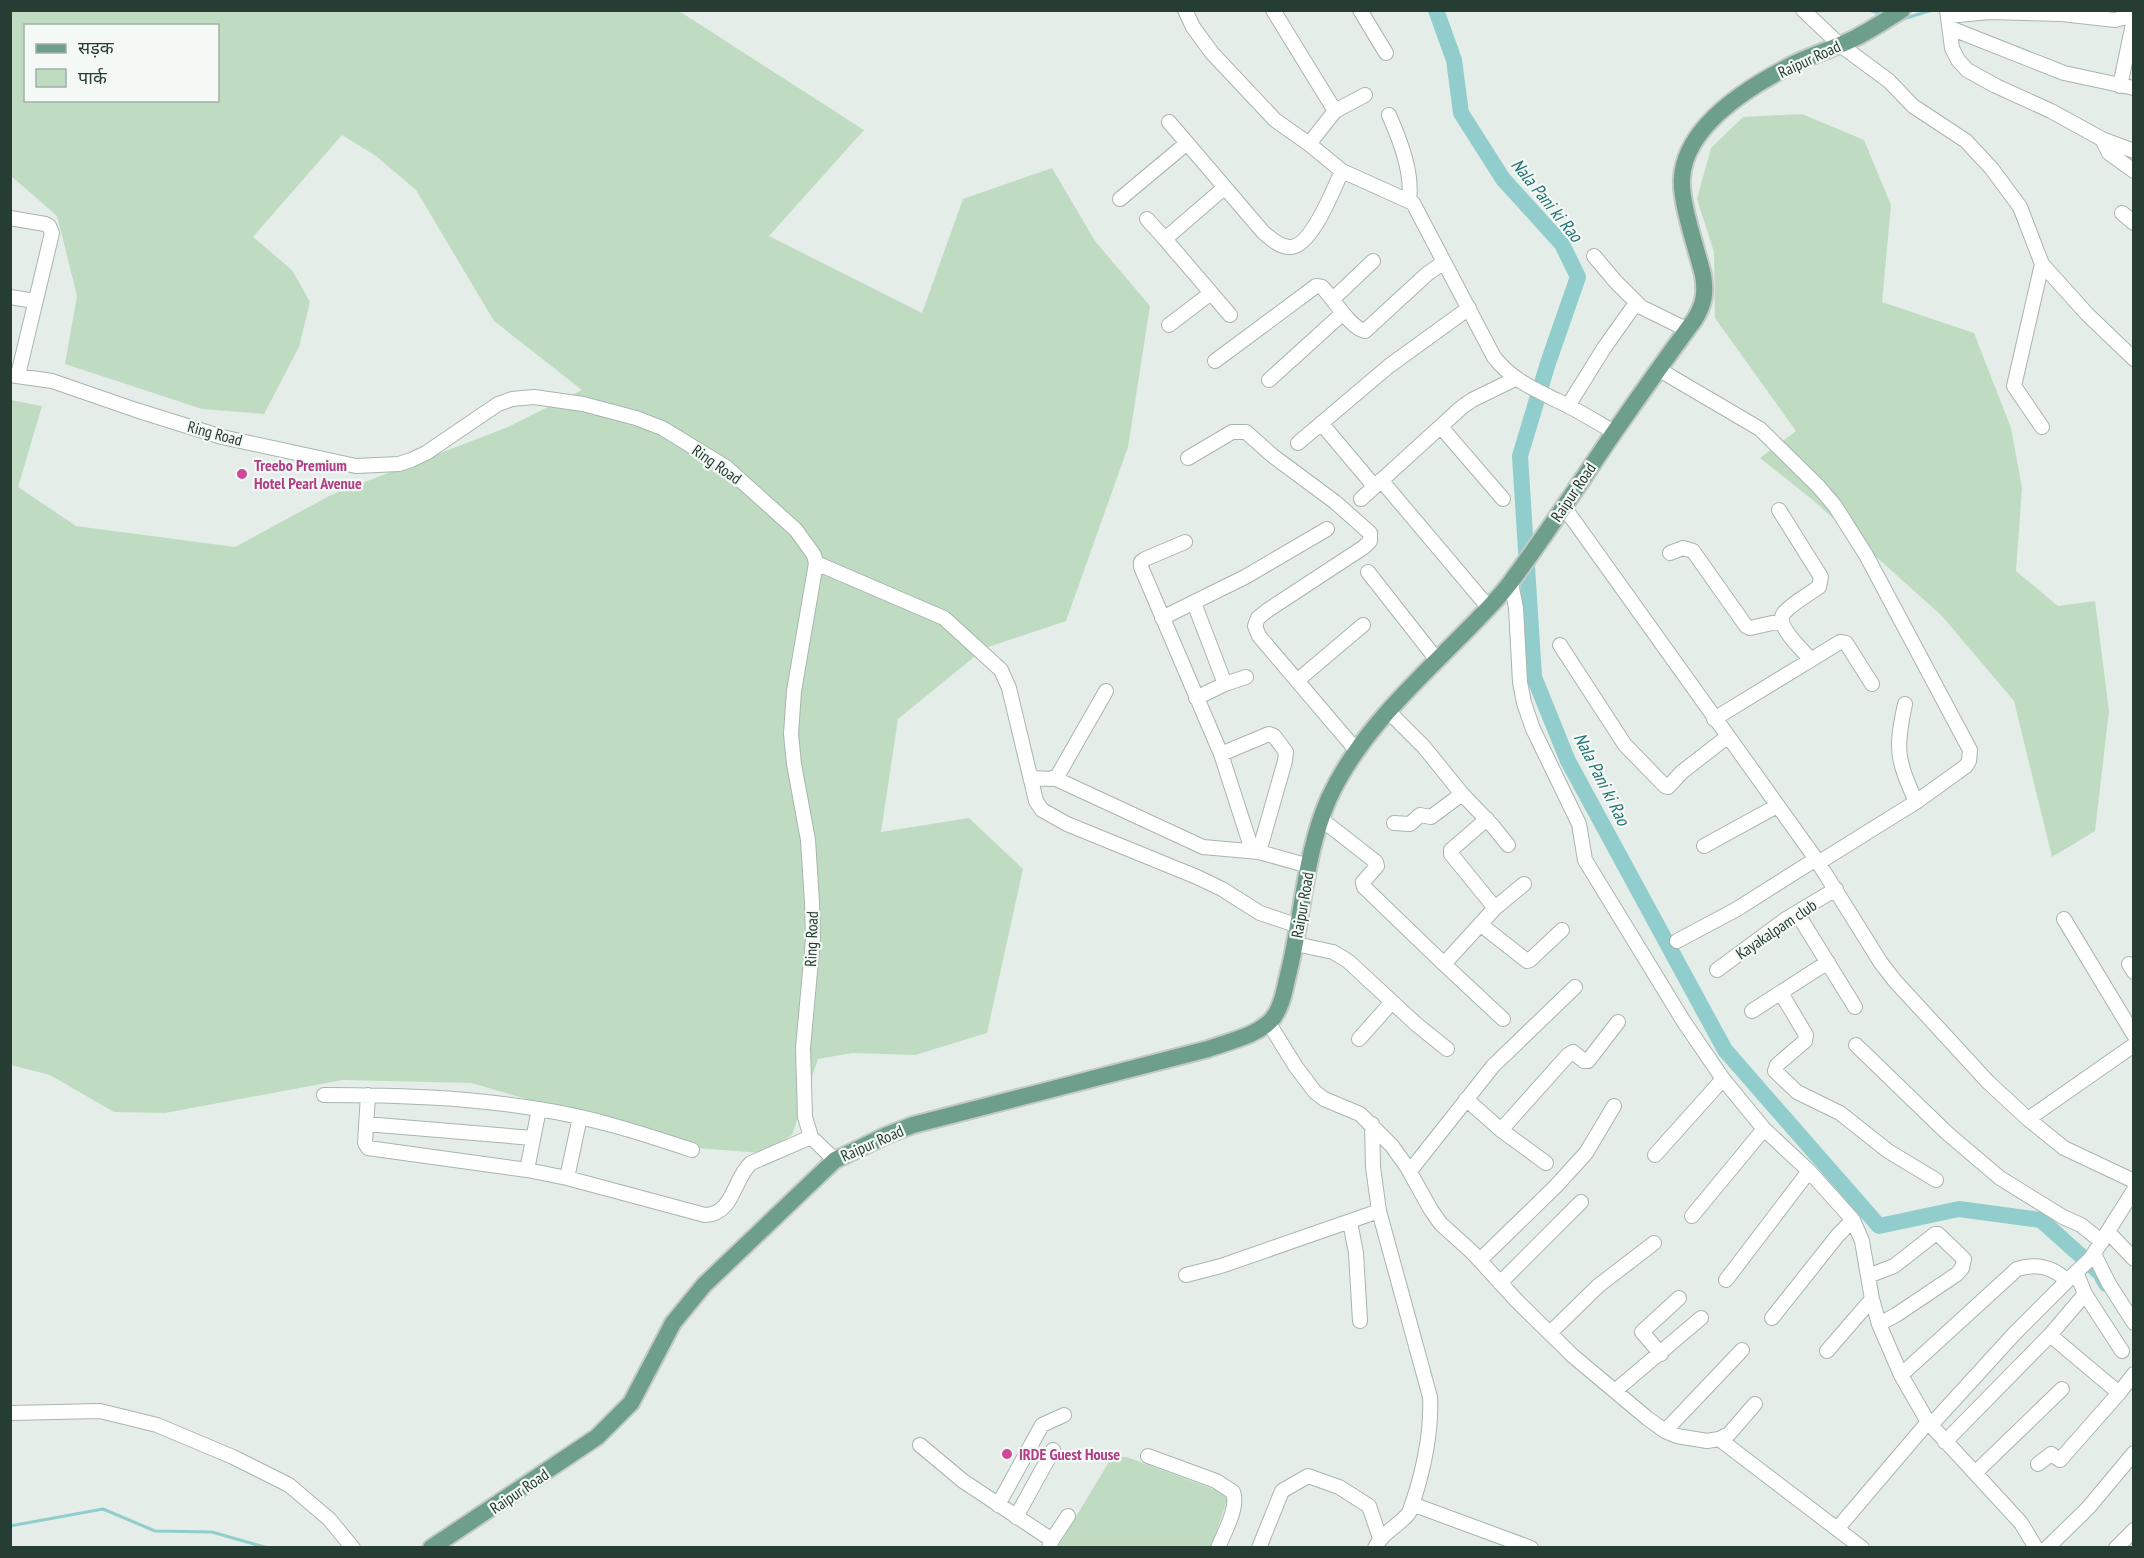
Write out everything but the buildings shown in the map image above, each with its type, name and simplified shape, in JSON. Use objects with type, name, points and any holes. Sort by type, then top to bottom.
[{"type":"main road","name":"Raipur Road","points":[[431,1548],[597,1437],[614,1422],[631,1403],[673,1323],[704,1285],[835,1160],[913,1125],[1208,1049],[1250,1034],[1268,1022],[1278,1009],[1296,944],[1309,866],[1321,819],[1329,798],[1356,750],[1388,711],[1489,608],[1513,579],[1658,369],[1688,330],[1702,306],[1705,288],[1683,195],[1682,179],[1684,163],[1702,130],[1743,94],[1784,68],[1846,41],[1902,10]]},
{"type":"street","points":[[1185,10],[1203,42],[1227,71],[1275,120],[1342,171],[1409,200],[1415,207],[1494,357],[1515,379],[1614,432]]},
{"type":"street","points":[[1274,10],[1335,111]]},
{"type":"street","points":[[1360,10],[1386,53]]},
{"type":"street","points":[[1803,10],[1846,41],[1913,106],[1966,141],[1986,162],[2020,207],[2042,264],[2087,314],[2133,359]]},
{"type":"street","points":[[1989,12],[2062,14],[2115,20],[2133,17],[2127,87],[2064,73],[1948,16],[1989,12]]},
{"type":"street","points":[[1948,16],[1952,48],[1958,60],[1967,70],[2102,139],[2133,151]]},
{"type":"street","points":[[1309,144],[1335,111],[1365,95]]},
{"type":"street","points":[[1389,115],[1408,176],[1409,200]]},
{"type":"street","points":[[1169,122],[1224,188],[1274,241],[1288,248],[1293,248],[1312,231],[1342,171]]},
{"type":"street","points":[[2102,139],[2109,153],[2133,171]]},
{"type":"street","points":[[1120,199],[1187,143]]},
{"type":"street","points":[[1165,239],[1224,188]]},
{"type":"street","points":[[2122,213],[2133,222]]},
{"type":"street","points":[[10,218],[45,224],[51,228],[52,233],[14,375]]},
{"type":"street","points":[[1148,219],[1230,315]]},
{"type":"street","points":[[1594,256],[1636,303],[1688,330]]},
{"type":"street","points":[[1333,299],[1373,261]]},
{"type":"street","points":[[1215,361],[1311,288],[1322,287],[1343,313],[1359,329],[1365,331],[1427,274],[1444,262]]},
{"type":"street","points":[[2042,264],[2014,386],[2042,427]]},
{"type":"street","points":[[1169,325],[1211,293]]},
{"type":"street","points":[[10,297],[34,301]]},
{"type":"street","points":[[1562,403],[1636,303]]},
{"type":"street","points":[[1298,443],[1389,366],[1469,308]]},
{"type":"street","points":[[1269,380],[1343,313]]},
{"type":"street","points":[[1658,369],[1760,429],[1835,506],[1866,555],[1970,750],[1966,766],[1916,802],[1737,909],[1677,941]]},
{"type":"street","name":"Ring Road","points":[[14,375],[52,381],[222,437],[356,466],[399,464],[411,460],[426,453],[498,404],[512,399],[534,396],[583,404],[636,418],[662,428],[726,467],[796,530],[814,555],[816,564],[794,691],[791,734],[808,840],[812,902],[813,939],[803,1072],[805,1117],[811,1137]]},
{"type":"street","points":[[1361,499],[1472,400],[1515,379]]},
{"type":"street","points":[[1321,423],[1489,608]]},
{"type":"street","points":[[1441,427],[1503,499]]},
{"type":"street","points":[[1188,458],[1232,432],[1240,430],[1246,432],[1273,456],[1335,502],[1370,533],[1369,543],[1357,553],[1268,610],[1255,621],[1259,636],[1356,750]]},
{"type":"street","points":[[1564,507],[1817,861],[1867,942],[1895,981],[1988,1082],[2048,1136],[2078,1156],[2133,1181]]},
{"type":"street","points":[[1779,510],[1818,571],[1821,580],[1819,587],[1784,612],[1781,621],[1783,628],[1811,660]]},
{"type":"street","points":[[1162,618],[1245,577],[1327,529]]},
{"type":"street","points":[[1185,542],[1145,559],[1141,562],[1141,567],[1221,754],[1256,851]]},
{"type":"street","points":[[1670,553],[1683,548],[1691,549],[1746,626],[1750,628],[1781,621]]},
{"type":"street","points":[[816,564],[944,618],[1001,670],[1009,688],[1036,801],[1042,810],[1197,877],[1222,889],[1260,913],[1299,926]]},
{"type":"street","points":[[1368,572],[1437,660]]},
{"type":"street","points":[[1513,579],[1520,682],[1524,703],[1533,729],[1576,817],[1585,860],[1684,1022],[1723,1079],[1764,1129],[1809,1171],[1853,1220],[1862,1241],[1872,1299],[1879,1324],[1901,1375],[1929,1423],[2021,1523],[2036,1548]]},
{"type":"street","points":[[1194,603],[1225,684]]},
{"type":"street","points":[[1298,680],[1363,625]]},
{"type":"street","points":[[1714,719],[1840,642],[1844,642],[1872,684]]},
{"type":"street","points":[[1560,645],[1625,745],[1665,786],[1668,787],[1727,737]]},
{"type":"street","points":[[1196,698],[1246,676]]},
{"type":"street","points":[[1054,778],[1061,772],[1106,691]]},
{"type":"street","points":[[1905,704],[1899,737],[1899,758],[1916,802]]},
{"type":"street","points":[[1388,711],[1424,747],[1508,845]]},
{"type":"street","points":[[1221,754],[1269,734],[1274,736],[1285,749],[1286,761],[1256,851]]},
{"type":"street","points":[[1032,778],[1054,778],[1196,845],[1214,849],[1256,851],[1309,866]]},
{"type":"street","points":[[1394,823],[1410,824],[1420,815],[1431,817],[1462,794]]},
{"type":"street","points":[[1704,846],[1777,806]]},
{"type":"street","points":[[1321,819],[1376,862],[1377,866],[1363,882],[1364,887],[1503,1019]]},
{"type":"street","points":[[1487,819],[1451,852],[1495,908]]},
{"type":"street","points":[[1444,964],[1495,908],[1524,884]]},
{"type":"street","name":"Kayakalpam club","points":[[1717,970],[1797,913],[1836,889]]},
{"type":"street","points":[[1797,913],[1855,1007]]},
{"type":"street","points":[[2064,919],[2133,1035]]},
{"type":"street","points":[[1480,924],[1527,961],[1562,930]]},
{"type":"street","points":[[1296,944],[1333,952],[1354,966],[1392,1002],[1448,1049]]},
{"type":"street","points":[[1752,1011],[1827,962]]},
{"type":"street","points":[[1410,1172],[1500,1059],[1575,987]]},
{"type":"street","points":[[1781,993],[1806,1035],[1805,1041],[1777,1065],[1775,1071],[1797,1092],[1840,1113],[1888,1150],[1936,1180]]},
{"type":"street","points":[[1359,1039],[1392,1002]]},
{"type":"street","points":[[1268,1022],[1296,1067],[1315,1092],[1324,1099],[1355,1111],[1372,1124],[1392,1146],[1410,1172],[1434,1215],[1573,1356],[1665,1431],[1691,1439],[1707,1441],[1719,1439],[1729,1434],[1755,1404]]},
{"type":"street","points":[[1501,1130],[1568,1055],[1573,1052],[1584,1061],[1591,1059],[1618,1022]]},
{"type":"street","points":[[1856,1045],[1947,1133],[2000,1178],[2066,1219],[2081,1225],[2099,1247],[2109,1284],[2133,1323]]},
{"type":"street","points":[[2028,1119],[2129,1049],[2133,1064]]},
{"type":"street","points":[[1655,1155],[1723,1079]]},
{"type":"street","points":[[324,1095],[460,1099],[539,1109],[635,1131],[692,1149]]},
{"type":"street","points":[[368,1095],[364,1143],[368,1148],[527,1170],[567,1178],[705,1215],[712,1215],[725,1207],[745,1168],[811,1137],[835,1160]]},
{"type":"street","points":[[1466,1099],[1501,1130],[1545,1163]]},
{"type":"street","points":[[1480,1260],[1556,1186],[1586,1153],[1614,1106]]},
{"type":"street","points":[[527,1170],[539,1109]]},
{"type":"street","points":[[567,1178],[580,1117]]},
{"type":"street","points":[[366,1124],[533,1138]]},
{"type":"street","points":[[1259,1548],[1282,1491],[1308,1476],[1339,1486],[1369,1506],[1378,1543],[1405,1518],[1412,1504],[1429,1435],[1430,1397],[1379,1211],[1373,1167],[1372,1124]]},
{"type":"street","points":[[1692,1216],[1764,1129]]},
{"type":"street","points":[[1726,1280],[1809,1171]]},
{"type":"street","points":[[1837,1528],[1929,1423],[2099,1247],[2133,1190]]},
{"type":"street","points":[[1500,1282],[1581,1202]]},
{"type":"street","points":[[1186,1275],[1221,1266],[1379,1211]]},
{"type":"street","points":[[1772,1318],[1838,1235],[1853,1220]]},
{"type":"street","points":[[1350,1222],[1356,1253],[1360,1321]]},
{"type":"street","points":[[1868,1276],[1894,1266],[1935,1233],[1964,1259],[1962,1268],[1957,1274],[1879,1324]]},
{"type":"street","points":[[1550,1333],[1598,1286],[1654,1243]]},
{"type":"street","points":[[2099,1247],[2133,1259]]},
{"type":"street","points":[[1901,1375],[2017,1269],[2025,1266],[2047,1268],[2074,1275],[2122,1351]]},
{"type":"street","points":[[1945,1442],[2050,1335],[2085,1294]]},
{"type":"street","points":[[1661,1354],[1642,1332],[1679,1298]]},
{"type":"street","points":[[1827,1351],[1872,1299]]},
{"type":"street","points":[[1616,1390],[1701,1318]]},
{"type":"street","points":[[2050,1335],[2119,1393]]},
{"type":"street","points":[[1665,1431],[1742,1350]]},
{"type":"street","points":[[2038,1464],[2050,1454],[2060,1460],[2133,1374]]},
{"type":"street","points":[[1976,1473],[2062,1389]]},
{"type":"street","points":[[10,1413],[100,1411],[157,1425],[233,1457],[289,1485],[329,1519],[353,1548]]},
{"type":"street","points":[[998,1505],[1042,1425],[1064,1415]]},
{"type":"street","points":[[1719,1439],[1862,1548]]},
{"type":"street","points":[[920,1445],[963,1481],[1016,1517],[1050,1544],[1068,1516]]},
{"type":"street","points":[[1016,1517],[1053,1450]]},
{"type":"street","points":[[2047,1548],[2088,1508],[2133,1453]]},
{"type":"street","points":[[1148,1456],[1216,1481],[1233,1492],[1235,1501],[1233,1509],[1218,1548]]},
{"type":"street","points":[[1412,1504],[1531,1548]]},
{"type":"street","points":[[2116,1548],[2133,1530]]},
{"type":"green space","points":[[11,11],[679,11],[864,130],[769,236],[922,313],[963,199],[1052,168],[1095,241],[1150,306],[1128,447],[1066,621],[985,648],[898,719],[881,832],[969,818],[1023,869],[987,1033],[915,1055],[852,1053],[818,1059],[792,1135],[762,1153],[697,1148],[471,1083],[342,1080],[165,1113],[114,1112],[50,1075],[11,1065],[11,400],[42,406],[18,487],[76,526],[235,547],[331,495],[508,427],[582,390],[494,321],[416,190],[376,156],[342,135],[253,237],[292,270],[310,302],[299,347],[264,414],[202,409],[65,364],[77,296],[57,216],[11,176]]},
{"type":"green space","points":[[1802,114],[1864,140],[1891,205],[1882,302],[1974,333],[2011,428],[2022,488],[2016,571],[2058,606],[2095,601],[2109,711],[2095,831],[2052,857],[2014,701],[1942,616],[1814,501],[1760,458],[1796,431],[1715,318],[1714,252],[1697,199],[1711,148],[1743,117]]},
{"type":"green space","points":[[1112,1457],[1127,1457],[1226,1494],[1227,1501],[1211,1547],[1057,1548]]},
{"type":"waterway","name":"Nala Pani ki Rao","points":[[1436,10],[1454,60],[1461,113],[1503,179],[1562,244],[1578,277],[1548,363],[1520,456],[1534,677],[1568,761],[1725,1050],[1879,1226],[1959,1209],[2041,1220],[2100,1273],[2106,1284]]},
{"type":"waterway","points":[[1869,10],[1882,14]]},
{"type":"waterway","points":[[1900,20],[1932,10]]},
{"type":"waterway","points":[[10,1526],[103,1509],[155,1531],[212,1532],[268,1548]]},
{"type":"place","name":"Treebo Premium Hotel Pearl Avenue","points":[[242,474]]},
{"type":"place","name":"IRDE Guest House","points":[[1007,1454]]}]
